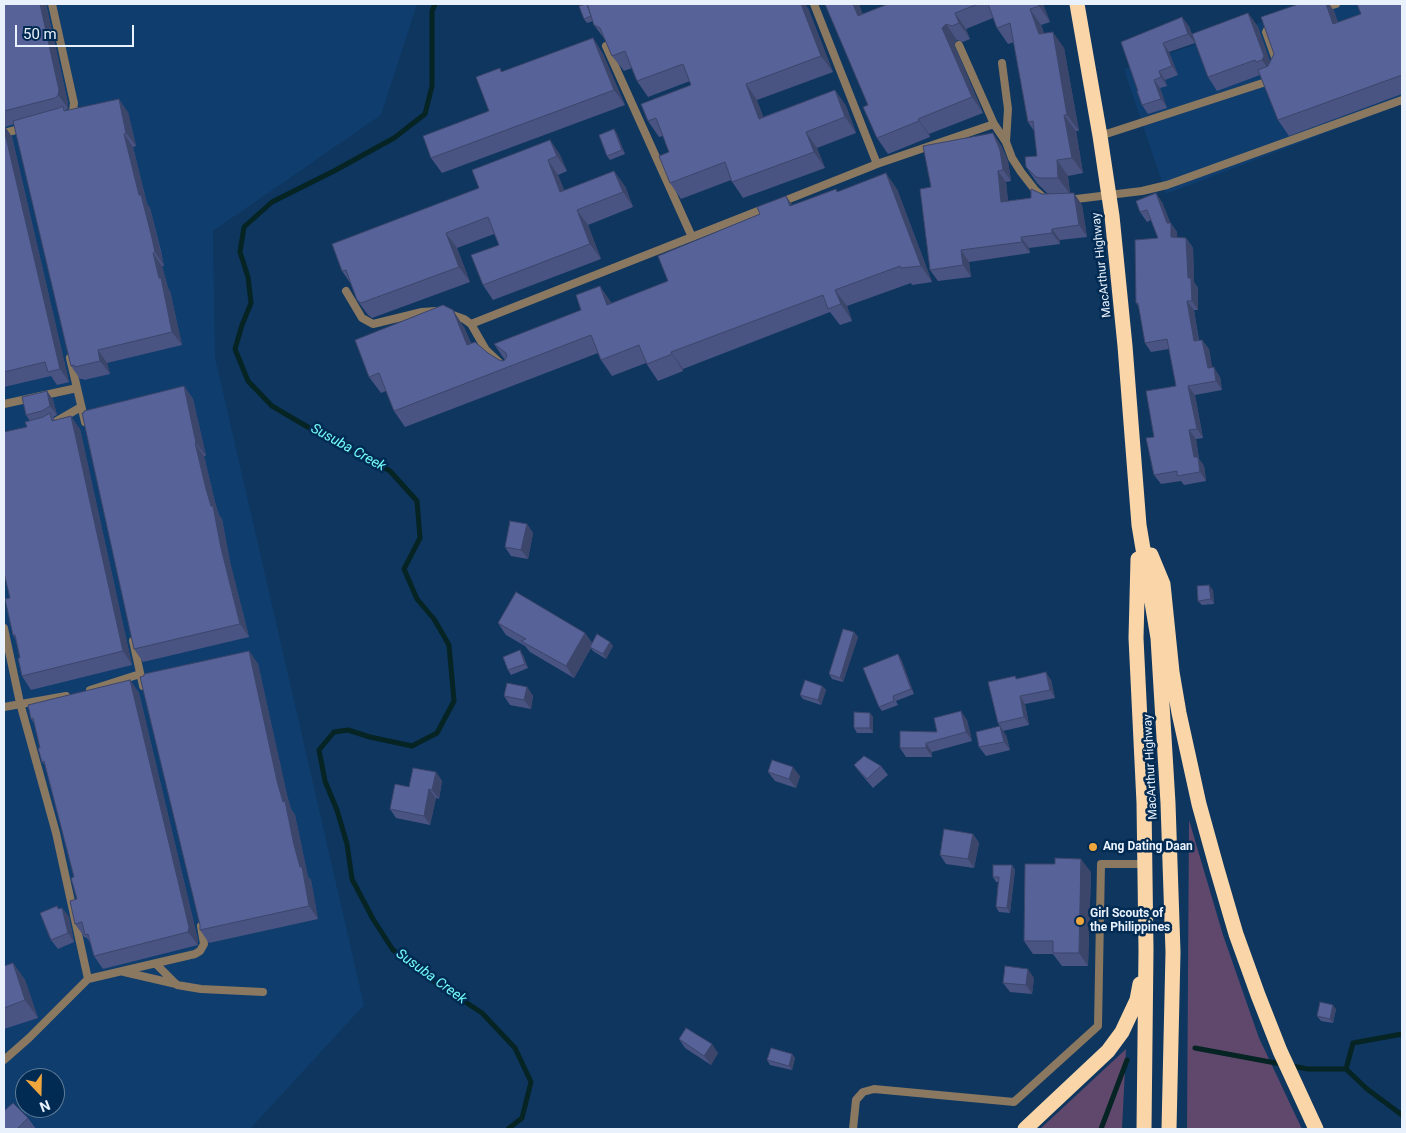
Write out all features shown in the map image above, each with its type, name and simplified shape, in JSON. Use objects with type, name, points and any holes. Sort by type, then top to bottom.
[{"type":"highway","name":"MacArthur Highway","points":[[1077,4],[1109,195],[1125,346],[1140,526],[1158,638],[1168,804],[1173,952],[1169,1129]]},
{"type":"highway","name":"MacArthur Highway","points":[[1140,526],[1136,638],[1145,864],[1144,1129]]},
{"type":"highway","points":[[1140,526],[1163,584],[1172,672],[1199,804],[1236,934],[1280,1051],[1316,1129]]},
{"type":"highway","points":[[1025,1129],[1108,1051],[1122,1032],[1137,1000],[1146,950]]},
{"type":"lane","points":[[52,4],[74,107],[70,114],[58,118]]},
{"type":"lane","points":[[814,4],[877,164]]},
{"type":"lane","points":[[1308,13],[1336,4]]},
{"type":"lane","points":[[1100,136],[1272,80],[1278,73],[1266,32],[1270,26],[1281,22]]},
{"type":"lane","points":[[959,45],[994,124],[1006,142],[1012,158],[1040,195],[1053,200],[1142,191],[1167,186],[1402,100]]},
{"type":"lane","points":[[606,46],[692,237]]},
{"type":"lane","points":[[1002,63],[1008,109],[1006,142]]},
{"type":"lane","points":[[471,324],[877,164],[994,124]]},
{"type":"lane","points":[[4,133],[33,125]]},
{"type":"lane","points":[[16,130],[18,139]]},
{"type":"lane","points":[[346,291],[362,318],[370,324],[378,324],[433,310],[453,314],[471,324],[486,350],[502,366],[513,372]]},
{"type":"lane","points":[[68,350],[86,426]]},
{"type":"lane","points":[[4,404],[77,388]]},
{"type":"lane","points":[[44,427],[82,407]]},
{"type":"lane","points":[[4,628],[20,703],[56,833],[88,979]]},
{"type":"lane","points":[[132,636],[144,693]]},
{"type":"lane","points":[[4,707],[79,694],[140,674]]},
{"type":"lane","points":[[853,1129],[856,1100],[863,1092],[868,1090],[1014,1102],[1098,1026],[1101,864],[1145,864]]},
{"type":"lane","points":[[4,1060],[29,1038],[88,979],[156,964],[200,951],[203,948],[204,940],[200,921]]},
{"type":"lane","points":[[156,964],[177,985]]},
{"type":"lane","points":[[122,972],[201,989],[263,992]]},
{"type":"shaded area","points":[[4,4],[417,4],[381,115],[213,231],[215,357],[364,1005],[250,1129],[4,1129]]},
{"type":"shaded area","points":[[1314,4],[1402,4],[1402,104],[1166,194],[1124,69]]},
{"type":"shaded area","points":[[1189,820],[1223,935],[1259,1038],[1302,1129],[1187,1129]]},
{"type":"shaded area","points":[[1126,1049],[1122,1129],[1040,1129]]},
{"type":"building","points":[[4,4],[40,4],[59,90],[55,98],[4,111]]},
{"type":"building","points":[[587,4],[591,16],[584,19],[579,6]]},
{"type":"building","points":[[587,4],[801,4],[821,56],[746,84],[759,119],[835,90],[845,117],[806,132],[814,152],[732,182],[725,162],[670,183],[659,156],[669,152],[656,118],[648,121],[641,104],[691,85],[683,64],[637,81],[625,51],[612,56],[600,28],[594,25]]},
{"type":"building","points":[[825,4],[853,4],[858,16],[888,4],[978,4],[955,13],[959,23],[952,26],[946,24],[942,28],[972,97],[877,138],[863,107],[868,105]]},
{"type":"building","points":[[988,4],[1038,4],[1039,6],[1030,9],[1039,34],[1053,32],[1072,158],[1057,160],[1058,178],[1036,177],[1026,167],[1025,157],[1037,156],[1033,121],[1028,122],[1010,23],[997,28]]},
{"type":"building","points":[[1299,4],[1326,4],[1333,24],[1361,14],[1357,4],[1402,4],[1402,75],[1278,120],[1258,70],[1268,66],[1274,54],[1261,17]]},
{"type":"building","points":[[1248,13],[1264,56],[1262,60],[1256,62],[1255,60],[1208,77],[1192,34]]},
{"type":"building","points":[[1182,17],[1188,34],[1163,43],[1172,66],[1159,71],[1161,77],[1154,80],[1161,99],[1142,105],[1121,42]]},
{"type":"building","points":[[593,38],[614,90],[431,158],[423,136],[489,111],[476,77],[500,68],[501,72]]},
{"type":"building","points":[[119,99],[126,133],[124,134],[152,238],[155,252],[153,253],[159,278],[161,278],[172,332],[98,350],[100,361],[75,367],[74,365],[71,366],[13,121],[63,106],[64,111]]},
{"type":"building","points":[[4,129],[60,369],[48,372],[45,362],[4,372]]},
{"type":"building","points":[[614,129],[622,150],[607,156],[599,135]]},
{"type":"building","points":[[993,133],[1000,150],[1003,170],[998,171],[1001,202],[1031,198],[1031,189],[1042,194],[1074,193],[1079,225],[1052,229],[1052,233],[1021,237],[1022,242],[961,250],[963,265],[930,270],[920,189],[931,187],[923,146]]},
{"type":"building","points":[[550,140],[557,156],[548,160],[560,192],[614,171],[623,192],[577,210],[590,244],[483,285],[471,255],[499,245],[488,217],[446,233],[459,267],[361,303],[357,300],[346,270],[342,271],[332,244],[479,188],[472,170]]},
{"type":"building","points":[[886,173],[921,266],[901,268],[900,266],[835,290],[841,304],[828,309],[823,295],[671,352],[672,354],[647,364],[639,345],[601,360],[591,335],[394,411],[379,373],[369,377],[355,340],[443,305],[453,310],[467,345],[475,342],[488,353],[504,361],[507,356],[506,353],[494,344],[581,310],[576,295],[600,286],[607,305],[668,281],[658,256],[760,214],[757,207],[786,196],[790,206],[836,189],[837,192]]},
{"type":"building","points":[[1156,193],[1167,223],[1171,223],[1171,237],[1186,238],[1188,278],[1191,278],[1192,301],[1187,301],[1194,341],[1202,340],[1208,368],[1214,367],[1216,381],[1188,386],[1197,429],[1189,430],[1194,457],[1198,457],[1200,472],[1177,476],[1177,471],[1154,475],[1146,438],[1154,437],[1146,391],[1176,386],[1167,339],[1145,343],[1138,303],[1136,303],[1135,240],[1158,238],[1147,210],[1140,212],[1136,201]]},
{"type":"building","points":[[184,386],[195,443],[206,489],[211,506],[213,506],[221,548],[240,624],[134,649],[82,413]]},
{"type":"building","points":[[47,391],[50,406],[42,411],[26,415],[22,397]]},
{"type":"building","points":[[50,413],[52,421],[71,416],[123,651],[22,676],[15,635],[13,635],[5,599],[10,598],[4,573],[4,432],[27,427],[25,422]]},
{"type":"building","points":[[510,521],[527,524],[521,550],[505,547]]},
{"type":"building","points":[[1209,585],[1211,599],[1198,601],[1197,586]]},
{"type":"building","points":[[516,592],[585,633],[566,666],[521,641],[526,639],[498,623]]},
{"type":"building","points":[[843,629],[854,632],[840,678],[829,674]]},
{"type":"building","points":[[597,634],[610,642],[603,654],[590,647]]},
{"type":"building","points":[[520,650],[525,664],[508,670],[503,657]]},
{"type":"building","points":[[249,651],[277,781],[283,802],[285,801],[294,845],[300,867],[302,867],[309,906],[200,930],[140,677],[144,676],[144,674]]},
{"type":"building","points":[[898,654],[911,689],[893,696],[894,701],[879,707],[863,668]]},
{"type":"building","points":[[1046,672],[1050,690],[1020,696],[1024,717],[998,723],[988,682],[1015,676],[1016,679]]},
{"type":"building","points":[[130,680],[189,927],[188,932],[94,956],[88,934],[85,935],[82,922],[75,924],[70,901],[77,899],[71,878],[74,877],[28,705]]},
{"type":"building","points":[[805,680],[822,686],[818,700],[800,695]]},
{"type":"building","points":[[507,683],[527,687],[524,700],[504,696]]},
{"type":"building","points":[[961,711],[966,732],[926,743],[926,748],[900,748],[900,731],[937,732],[934,718]]},
{"type":"building","points":[[854,712],[870,713],[870,728],[854,728]]},
{"type":"building","points":[[1000,726],[1004,742],[979,747],[976,732]]},
{"type":"building","points":[[864,756],[881,766],[867,779],[854,765]]},
{"type":"building","points":[[772,760],[793,767],[789,779],[768,772]]},
{"type":"building","points":[[413,768],[436,772],[432,790],[429,789],[424,816],[390,809],[395,784],[409,787]]},
{"type":"building","points":[[944,829],[973,834],[968,859],[940,855]]},
{"type":"building","points":[[1055,858],[1081,859],[1079,953],[1053,953],[1053,941],[1024,941],[1025,864],[1055,864]]},
{"type":"building","points":[[993,865],[1012,865],[1007,908],[996,907],[999,877],[993,877]]},
{"type":"building","points":[[57,906],[58,909],[62,908],[68,933],[51,940],[40,913]]},
{"type":"building","points":[[13,963],[25,1000],[4,1008],[4,966]]},
{"type":"building","points":[[1005,966],[1028,969],[1026,985],[1003,983]]},
{"type":"building","points":[[1320,1002],[1333,1005],[1330,1019],[1317,1016]]},
{"type":"building","points":[[686,1028],[712,1044],[704,1056],[679,1039]]},
{"type":"building","points":[[771,1048],[792,1054],[789,1066],[767,1060]]},
{"type":"building","points":[[13,1103],[15,1105],[15,1118],[28,1118],[17,1129],[4,1129],[4,1111]]},
{"type":"waterway","name":"Susuba Creek","points":[[435,4],[432,11],[432,86],[425,114],[394,138],[272,202],[244,227],[240,252],[248,277],[251,303],[235,349],[248,381],[272,406],[323,436],[390,471],[417,501],[420,538],[404,569],[417,599],[434,619],[449,645],[454,701],[437,733],[412,746],[348,730],[334,732],[319,750],[325,781],[337,810],[347,844],[352,879],[373,919],[393,950],[432,980],[482,1013],[515,1048],[531,1082],[522,1118],[508,1129]]},
{"type":"waterway","points":[[1402,1034],[1353,1043],[1346,1069],[1367,1089],[1402,1115]]},
{"type":"waterway","points":[[1195,1048],[1308,1069],[1346,1069]]},
{"type":"waterway","points":[[1101,1129],[1127,1060]]},
{"type":"place","name":"Ang Dating Daan","points":[[1093,847]]},
{"type":"place","name":"Girl Scouts of the Philippines","points":[[1080,921]]}]
